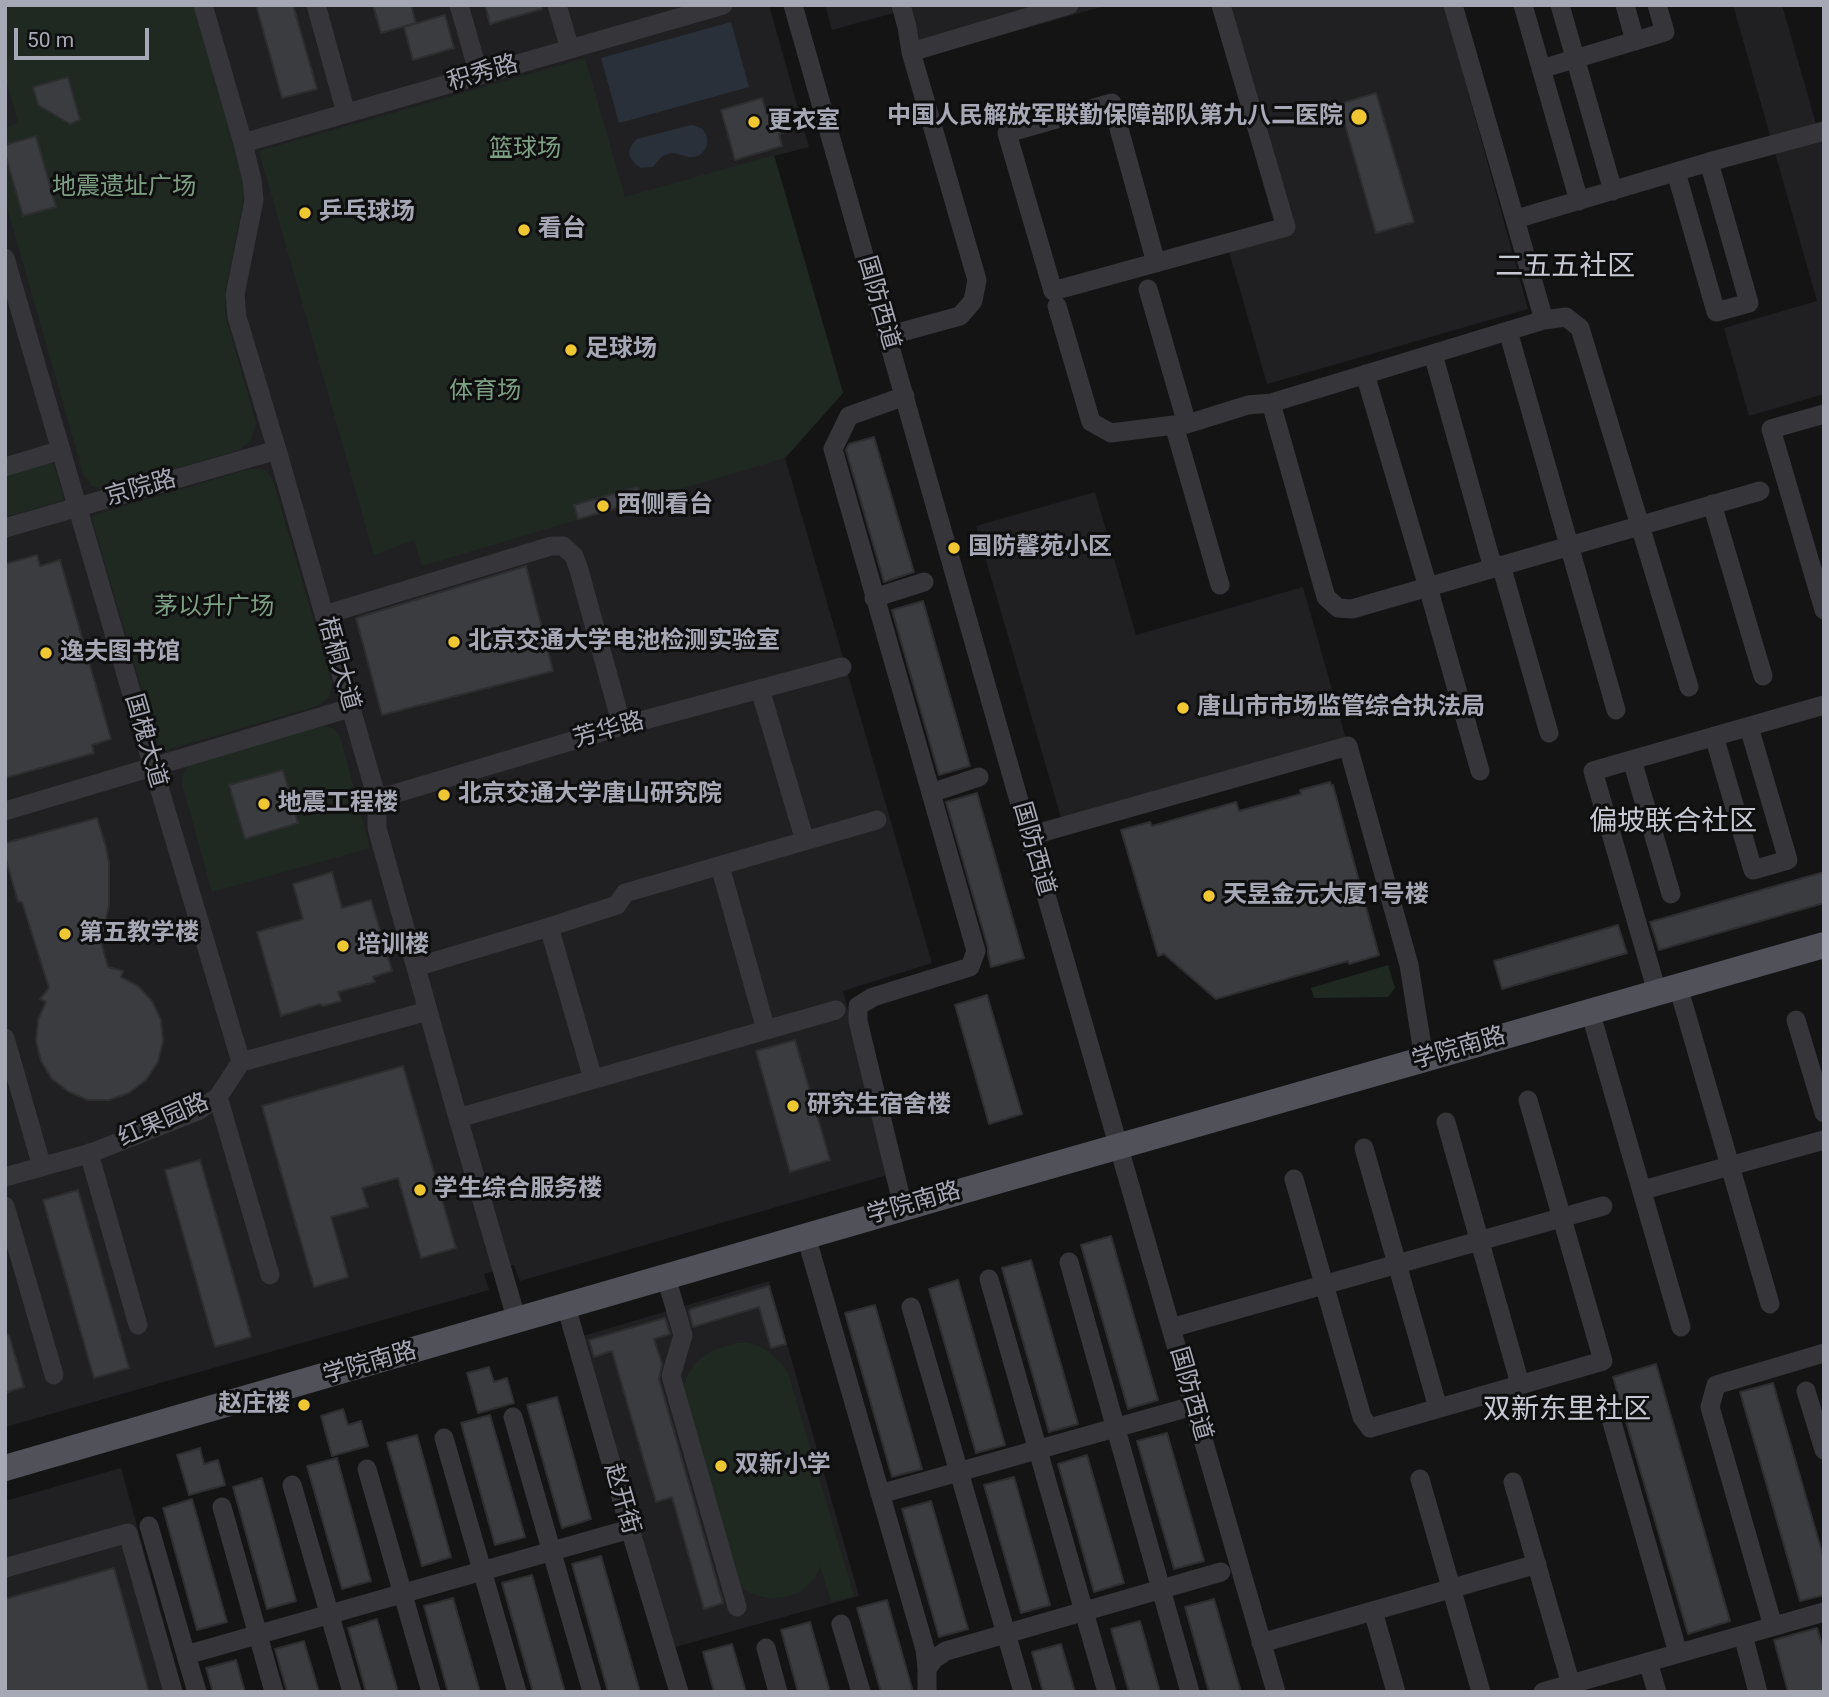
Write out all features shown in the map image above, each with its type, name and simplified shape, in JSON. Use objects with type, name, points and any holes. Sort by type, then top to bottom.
[{"type":"main road","name":"学院南路","points":[[5,1468],[903,1207],[1824,945]]},
{"type":"street","name":"梧桐大道","points":[[203,5],[252,180],[254,200],[235,295],[237,317],[377,799],[377,828],[517,1321]]},
{"type":"street","points":[[316,5],[346,113]]},
{"type":"street","points":[[459,5],[479,75]]},
{"type":"street","points":[[557,5],[570,49]]},
{"type":"street","name":"积秀路","points":[[243,143],[723,5]]},
{"type":"street","name":"国防西道","points":[[793,5],[1276,1692]]},
{"type":"street","points":[[887,336],[960,316],[973,301],[977,280],[911,52],[901,5]]},
{"type":"street","points":[[911,52],[1069,5]]},
{"type":"street","points":[[1156,263],[1112,103],[1007,133],[1053,291],[1156,263],[1286,227],[1221,5]]},
{"type":"street","points":[[1453,5],[1544,320]]},
{"type":"street","points":[[1522,5],[1579,201]]},
{"type":"street","points":[[1560,5],[1613,191]]},
{"type":"street","points":[[1625,5],[1635,41]]},
{"type":"street","points":[[1541,69],[1665,32],[1657,5]]},
{"type":"street","points":[[1516,219],[1824,131]]},
{"type":"street","points":[[1676,172],[1716,312],[1749,303],[1710,162]]},
{"type":"street","name":"国槐大道","points":[[5,258],[241,1062]]},
{"type":"street","points":[[1148,289],[1220,585]]},
{"type":"street","points":[[1057,306],[1091,422],[1111,433],[1181,425],[1248,405],[1271,403],[1544,320],[1566,317],[1580,328],[1689,687]]},
{"type":"street","points":[[1508,331],[1616,710]]},
{"type":"street","points":[[1433,354],[1549,733]]},
{"type":"street","points":[[1365,374],[1480,771]]},
{"type":"street","points":[[903,1207],[858,1021],[858,1006],[873,997],[970,967],[976,951],[833,449],[849,416],[905,396]]},
{"type":"street","points":[[1271,403],[1326,597],[1338,608],[1352,609],[1760,491]]},
{"type":"street","points":[[1824,414],[1771,429],[1816,559],[1824,610]]},
{"type":"street","points":[[5,467],[61,450]]},
{"type":"street","name":"京院路","points":[[5,528],[277,450]]},
{"type":"street","points":[[1712,504],[1763,676]]},
{"type":"street","points":[[324,615],[551,546],[563,546],[574,555],[579,570],[622,726]]},
{"type":"street","points":[[874,598],[925,582]]},
{"type":"street","name":"芳华路","points":[[377,799],[622,726],[842,667]]},
{"type":"street","points":[[760,689],[805,841]]},
{"type":"street","points":[[5,811],[350,708]]},
{"type":"street","points":[[1770,1304],[1730,1166],[1593,771],[1823,708]]},
{"type":"street","points":[[1714,736],[1753,870],[1787,860],[1749,727]]},
{"type":"street","points":[[1030,836],[1348,746],[1409,965],[1424,1059]]},
{"type":"street","points":[[1632,760],[1671,894]]},
{"type":"street","points":[[931,793],[979,777]]},
{"type":"street","points":[[416,967],[550,928],[617,905],[625,893],[877,820]]},
{"type":"street","points":[[720,866],[766,1030]]},
{"type":"street","points":[[550,928],[593,1079]]},
{"type":"street","points":[[458,1118],[836,1010]]},
{"type":"street","points":[[241,1062],[428,1011]]},
{"type":"street","points":[[1590,1011],[1681,1327]]},
{"type":"street","points":[[1796,1020],[1824,1113]]},
{"type":"street","points":[[5,1038],[42,1167]]},
{"type":"street","name":"红果园路","points":[[5,1177],[89,1153],[198,1111],[218,1097],[241,1062]]},
{"type":"street","points":[[218,1097],[270,1275]]},
{"type":"street","points":[[1294,1179],[1362,1417],[1370,1427],[1603,1361],[1528,1100]]},
{"type":"street","points":[[1446,1122],[1520,1384]]},
{"type":"street","points":[[1643,1190],[1824,1140]]},
{"type":"street","points":[[1364,1148],[1438,1408]]},
{"type":"street","points":[[89,1153],[138,1325]]},
{"type":"street","points":[[5,1206],[54,1375]]},
{"type":"street","points":[[1171,1328],[1603,1206]]},
{"type":"street","points":[[806,1236],[925,1649],[928,1692]]},
{"type":"street","points":[[1069,1262],[1190,1692]]},
{"type":"street","points":[[666,1277],[683,1335],[671,1377],[737,1607]]},
{"type":"street","points":[[989,1279],[1107,1692]]},
{"type":"street","name":"赵开街","points":[[566,1306],[679,1692]]},
{"type":"street","points":[[911,1307],[1023,1692]]},
{"type":"street","points":[[1773,1626],[1710,1407],[1716,1385],[1824,1353]]},
{"type":"street","points":[[1807,1391],[1824,1450]]},
{"type":"street","points":[[880,1494],[1193,1406]]},
{"type":"street","points":[[1609,1412],[1678,1653]]},
{"type":"street","points":[[513,1417],[592,1692]]},
{"type":"street","points":[[444,1438],[517,1692]]},
{"type":"street","points":[[367,1469],[431,1692]]},
{"type":"street","points":[[1420,1479],[1481,1692]]},
{"type":"street","points":[[1513,1482],[1572,1688]]},
{"type":"street","points":[[292,1485],[352,1692]]},
{"type":"street","points":[[222,1507],[274,1692]]},
{"type":"street","points":[[149,1526],[197,1692]]},
{"type":"street","points":[[186,1655],[630,1529]]},
{"type":"street","points":[[5,1568],[128,1533],[173,1692]]},
{"type":"street","points":[[1261,1643],[1537,1564]]},
{"type":"street","points":[[928,1669],[934,1659],[946,1651],[1221,1572]]},
{"type":"street","points":[[1373,1611],[1396,1692]]},
{"type":"street","points":[[1543,1692],[1572,1688],[1648,1662],[1824,1612]]},
{"type":"street","points":[[841,1623],[861,1692]]},
{"type":"street","points":[[1743,1635],[1758,1692]]},
{"type":"street","points":[[766,1648],[778,1692]]},
{"type":"street","points":[[1648,1662],[1657,1692]]},
{"type":"shaded area","name":"北京交通大学唐山研究院","points":[[5,5],[769,5],[809,147],[774,156],[843,393],[785,458],[932,963],[843,991],[891,1174],[520,1281],[514,1265],[484,1274],[489,1290],[5,1427]]},
{"type":"shaded area","name":"中国人民解放军联勤保障部队第九八二医院","points":[[825,5],[1108,5],[922,58],[908,9],[832,30]]},
{"type":"shaded area","name":"中国人民解放军联勤保障部队第九八二医院","points":[[1212,5],[1444,5],[1528,309],[1267,384],[1229,252],[1278,237]]},
{"type":"shaded area","points":[[1733,5],[1782,5],[1824,152],[1824,394],[1749,416],[1724,328],[1817,301]]},
{"type":"shaded area","points":[[731,22],[749,87],[619,123],[601,58]]},
{"type":"shaded area","points":[[691,125],[701,128],[707,137],[707,145],[700,155],[692,157],[669,154],[653,167],[641,168],[631,158],[631,147],[637,139]]},
{"type":"shaded area","name":"唐山市市场监管综合执法局","points":[[1095,492],[1136,635],[1303,587],[1348,746],[1064,828],[976,526]]},
{"type":"shaded area","name":"双新小学","points":[[769,1281],[859,1596],[672,1648],[583,1336]]},
{"type":"shaded area","points":[[121,1468],[183,1692],[5,1692],[5,1501]]},
{"type":"green space","name":"地震遗址广场","points":[[5,5],[194,5],[242,173],[245,192],[225,292],[225,314],[256,423],[251,440],[239,450],[103,490],[92,486],[83,474],[5,200],[5,127],[18,123],[5,76]]},
{"type":"green space","name":"体育场","points":[[585,58],[625,197],[774,155],[843,393],[785,458],[422,566],[414,540],[374,555],[259,151]]},
{"type":"green space","points":[[53,462],[63,494],[61,501],[5,517],[5,473]]},
{"type":"green space","name":"茅以升广场","points":[[249,469],[264,469],[273,481],[332,683],[331,691],[317,706],[160,752],[91,516]]},
{"type":"green space","points":[[321,726],[333,728],[340,736],[370,848],[212,892],[182,784],[183,774],[189,765]]},
{"type":"green space","points":[[1388,965],[1395,988],[1388,997],[1314,998],[1311,988]]},
{"type":"green space","points":[[736,1343],[751,1343],[764,1349],[788,1373],[854,1596],[831,1602],[820,1566],[815,1578],[805,1588],[787,1597],[768,1598],[741,1588],[682,1392],[690,1372],[700,1358]]},
{"type":"building","points":[[256,5],[293,5],[317,89],[282,98]]},
{"type":"building","points":[[373,5],[411,5],[416,23],[381,33]]},
{"type":"building","points":[[485,5],[542,5],[542,9],[490,24]]},
{"type":"building","points":[[445,15],[454,48],[413,60],[404,27]]},
{"type":"building","points":[[68,77],[80,120],[70,124],[38,105],[33,87]]},
{"type":"building","points":[[1376,93],[1414,222],[1376,233],[1339,104]]},
{"type":"building","name":"更衣室","points":[[762,98],[767,114],[780,111],[786,132],[779,134],[782,146],[735,160],[721,110]]},
{"type":"building","points":[[36,136],[56,207],[23,216],[5,154],[5,145]]},
{"type":"building","points":[[874,437],[914,572],[884,582],[846,450],[849,444]]},
{"type":"building","points":[[638,487],[642,501],[578,519],[574,505]]},
{"type":"building","name":"逸夫图书馆","points":[[37,555],[40,566],[60,560],[111,739],[92,745],[94,753],[5,778],[5,564]]},
{"type":"building","name":"北京交通大学电池检测实验室","points":[[526,566],[553,671],[382,715],[356,618]]},
{"type":"building","points":[[923,601],[970,766],[939,775],[892,610]]},
{"type":"building","name":"地震工程楼","points":[[283,770],[298,823],[245,839],[229,785]]},
{"type":"building","points":[[1330,782],[1379,955],[1349,964],[1348,961],[1216,999],[1164,954],[1158,956],[1121,830],[1150,822],[1152,826],[1236,802],[1239,811],[1301,794],[1300,790]]},
{"type":"building","points":[[977,793],[1024,958],[991,967],[988,948],[946,802]]},
{"type":"building","points":[[97,818],[109,863],[109,905],[101,942],[108,967],[123,971],[121,977],[138,986],[152,1001],[161,1020],[163,1041],[158,1062],[146,1080],[129,1093],[109,1100],[88,1100],[69,1092],[52,1079],[41,1061],[36,1041],[38,1020],[46,1002],[40,999],[49,988],[22,902],[18,902],[5,856],[5,843]]},
{"type":"building","points":[[332,872],[342,908],[371,900],[392,971],[373,977],[375,982],[338,992],[341,1001],[323,1006],[320,1004],[281,1016],[257,932],[303,919],[293,884]]},
{"type":"building","points":[[1824,872],[1824,903],[1659,950],[1650,922]]},
{"type":"building","points":[[1618,925],[1627,953],[1502,989],[1494,961]]},
{"type":"building","points":[[987,995],[1022,1114],[989,1124],[955,1005]]},
{"type":"building","name":"研究生宿舍楼","points":[[795,1040],[830,1160],[790,1172],[756,1051]]},
{"type":"building","name":"学生综合服务楼","points":[[403,1066],[456,1248],[421,1258],[398,1178],[362,1188],[368,1207],[331,1217],[348,1277],[314,1287],[262,1106]]},
{"type":"building","points":[[200,1160],[251,1337],[215,1347],[165,1170]]},
{"type":"building","points":[[78,1190],[129,1368],[94,1378],[43,1200]]},
{"type":"building","points":[[1111,1236],[1158,1400],[1128,1409],[1081,1245]]},
{"type":"building","points":[[1031,1260],[1078,1424],[1049,1432],[1002,1268]]},
{"type":"building","points":[[958,1280],[1005,1445],[976,1453],[929,1289]]},
{"type":"building","points":[[769,1286],[786,1344],[771,1348],[759,1307],[693,1327],[689,1311],[691,1309]]},
{"type":"building","points":[[875,1305],[922,1469],[892,1477],[845,1313]]},
{"type":"building","points":[[665,1318],[670,1334],[654,1339],[662,1364],[659,1379],[723,1603],[704,1609],[672,1497],[656,1502],[612,1351],[594,1357],[589,1340]]},
{"type":"building","points":[[5,1335],[9,1335],[24,1387],[5,1393]]},
{"type":"building","points":[[1656,1364],[1730,1621],[1688,1634],[1613,1377]]},
{"type":"building","points":[[489,1367],[494,1382],[507,1378],[514,1403],[478,1413],[467,1373]]},
{"type":"building","points":[[1773,1383],[1824,1559],[1824,1595],[1800,1601],[1740,1392]]},
{"type":"building","points":[[557,1397],[591,1519],[562,1528],[527,1405]]},
{"type":"building","points":[[343,1409],[348,1425],[361,1421],[368,1446],[332,1456],[321,1416]]},
{"type":"building","points":[[490,1415],[525,1537],[495,1545],[461,1423]]},
{"type":"building","points":[[1167,1433],[1204,1561],[1174,1569],[1137,1441]]},
{"type":"building","points":[[417,1435],[451,1557],[422,1566],[387,1443]]},
{"type":"building","points":[[200,1448],[204,1464],[218,1460],[225,1485],[189,1495],[177,1455]]},
{"type":"building","points":[[1087,1455],[1124,1583],[1094,1592],[1058,1464]]},
{"type":"building","points":[[337,1458],[371,1581],[342,1589],[307,1466]]},
{"type":"building","points":[[1014,1477],[1050,1605],[1021,1613],[984,1485]]},
{"type":"building","points":[[262,1478],[296,1601],[267,1609],[233,1487]]},
{"type":"building","points":[[192,1499],[227,1622],[197,1630],[163,1508]]},
{"type":"building","points":[[931,1501],[968,1629],[939,1637],[902,1509]]},
{"type":"building","points":[[601,1556],[640,1692],[608,1692],[572,1564]]},
{"type":"building","points":[[114,1568],[149,1692],[5,1692],[5,1599]]},
{"type":"building","points":[[532,1575],[565,1692],[533,1692],[502,1583]]},
{"type":"building","points":[[453,1598],[480,1692],[448,1692],[424,1606]]},
{"type":"building","points":[[1214,1599],[1241,1692],[1209,1692],[1185,1607]]},
{"type":"building","points":[[887,1600],[913,1692],[881,1692],[857,1608]]},
{"type":"building","points":[[377,1619],[398,1692],[366,1692],[348,1628]]},
{"type":"building","points":[[1140,1621],[1160,1692],[1129,1692],[1111,1629]]},
{"type":"building","points":[[810,1622],[830,1692],[798,1692],[781,1630]]},
{"type":"building","points":[[1817,1628],[1824,1651],[1824,1692],[1788,1692],[1774,1640]]},
{"type":"building","points":[[304,1641],[319,1692],[287,1692],[275,1649]]},
{"type":"building","points":[[732,1644],[746,1692],[714,1692],[703,1652]]},
{"type":"building","points":[[1061,1644],[1075,1692],[1043,1692],[1032,1652]]},
{"type":"building","points":[[236,1660],[245,1692],[213,1692],[206,1668]]},
{"type":"place","name":"中国人民解放军联勤保障部队第九八二医院","points":[[1359,117]]},
{"type":"place","name":"更衣室","points":[[754,122]]},
{"type":"place","name":"乒乓球场","points":[[305,213]]},
{"type":"place","name":"看台","points":[[524,230]]},
{"type":"place","name":"足球场","points":[[571,350]]},
{"type":"place","name":"西侧看台","points":[[603,506]]},
{"type":"place","name":"国防馨苑小区","points":[[954,548]]},
{"type":"place","name":"北京交通大学电池检测实验室","points":[[454,642]]},
{"type":"place","name":"逸夫图书馆","points":[[46,653]]},
{"type":"place","name":"唐山市市场监管综合执法局","points":[[1183,708]]},
{"type":"place","name":"北京交通大学唐山研究院","points":[[444,795]]},
{"type":"place","name":"地震工程楼","points":[[264,804]]},
{"type":"place","name":"天昱金元大厦1号楼","points":[[1209,896]]},
{"type":"place","name":"第五教学楼","points":[[65,934]]},
{"type":"place","name":"培训楼","points":[[343,946]]},
{"type":"place","name":"研究生宿舍楼","points":[[793,1106]]},
{"type":"place","name":"学生综合服务楼","points":[[420,1190]]},
{"type":"place","name":"赵庄楼","points":[[304,1405]]},
{"type":"place","name":"双新小学","points":[[721,1466]]},
{"type":"district","name":"二五五社区","points":[[1565,268]]},
{"type":"district","name":"偏坡联合社区","points":[[1673,823]]},
{"type":"district","name":"双新东里社区","points":[[1567,1411]]},
{"type":"park label","name":"篮球场","points":[[525,150]]}]
